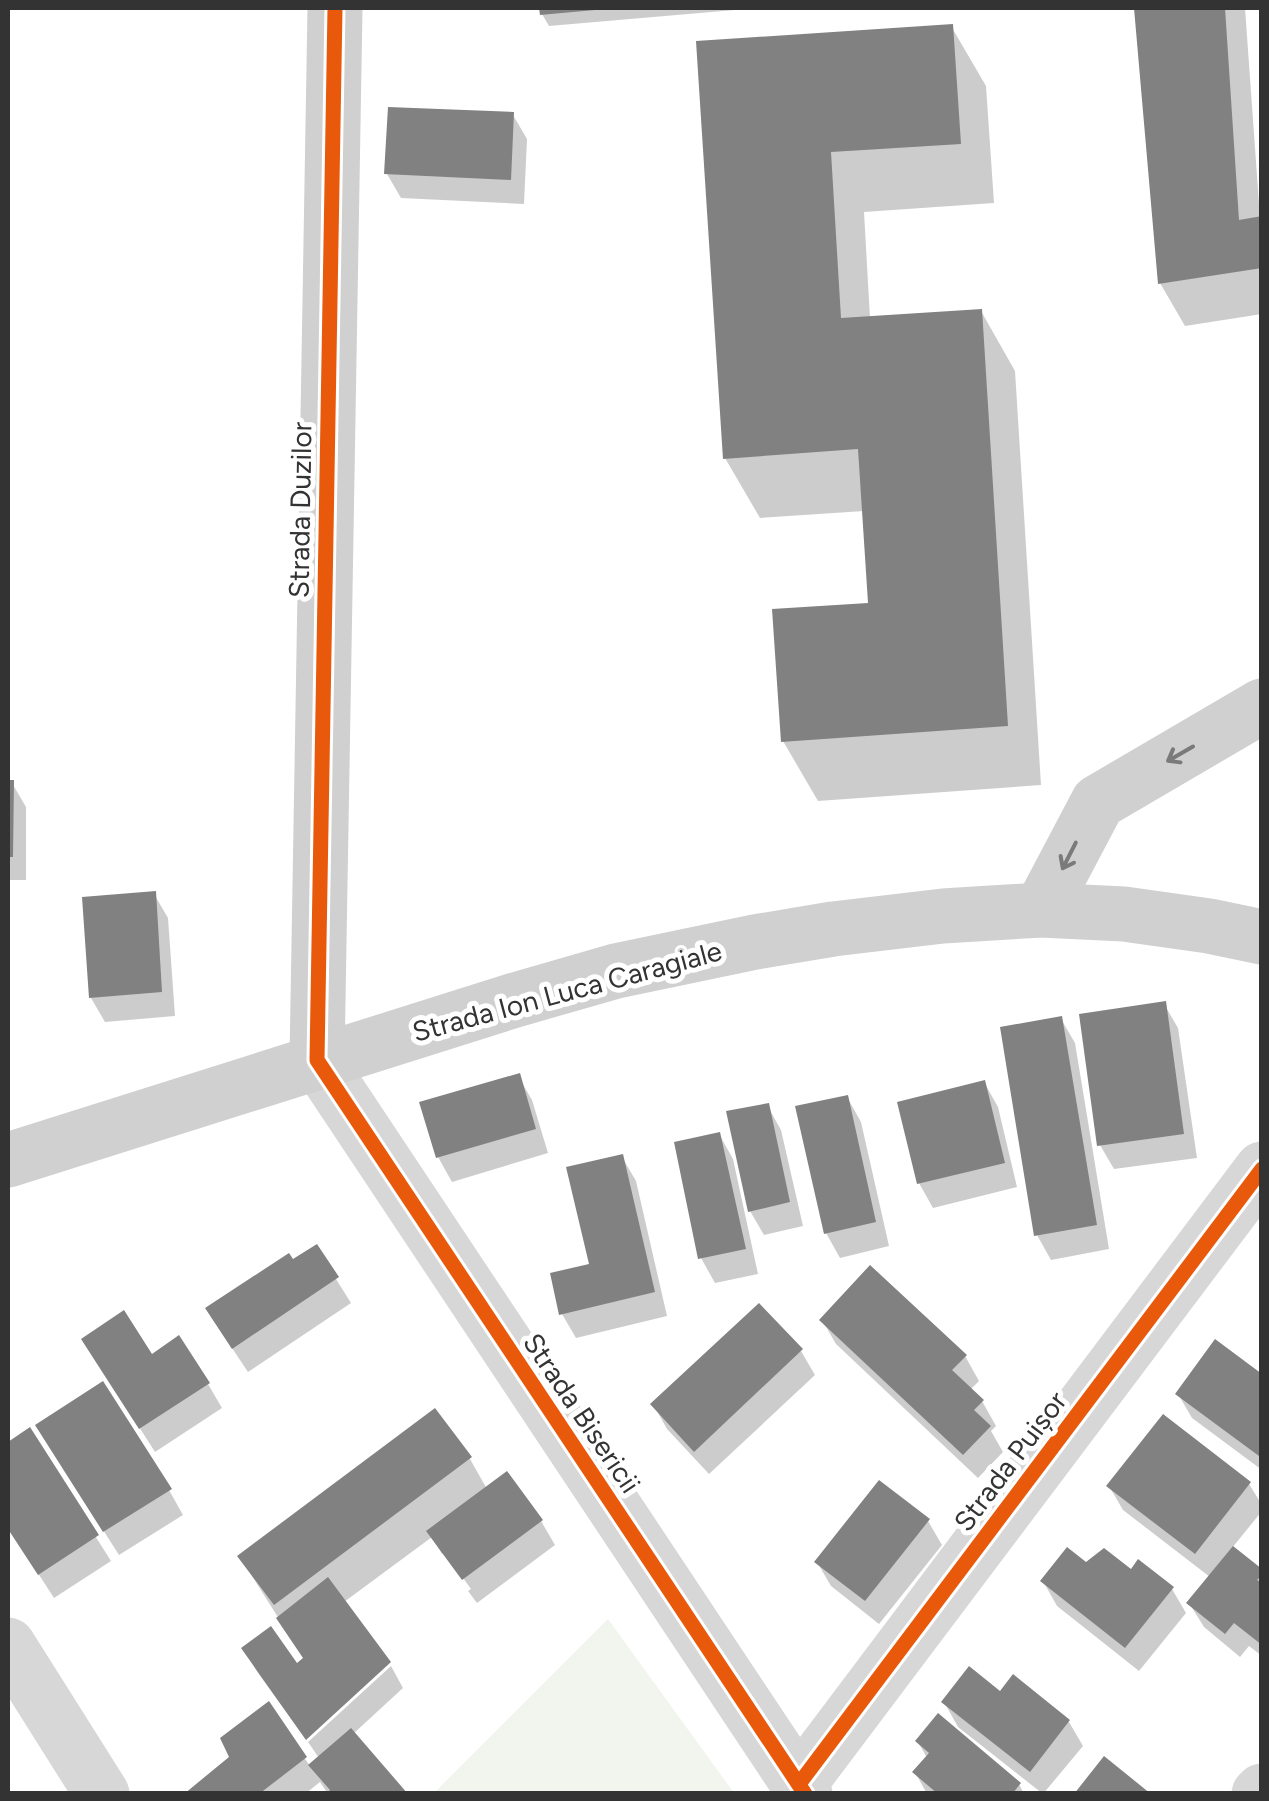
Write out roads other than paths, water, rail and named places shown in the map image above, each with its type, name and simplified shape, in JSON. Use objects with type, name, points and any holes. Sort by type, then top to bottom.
[{"type":"street","name":"Strada Duzilor","points":[[317,1037],[335,8]]},
{"type":"street","points":[[1041,910],[1098,802],[1262,706]]},
{"type":"street","name":"Strada Ion Luca Caragiale","points":[[8,1160],[317,1037],[710,950],[943,916],[1041,910],[1124,914],[1262,938]]},
{"type":"street","name":"Strada Bisericii","points":[[317,1037],[802,1789]]},
{"type":"street","name":"Strada Puișor","points":[[802,1789],[1262,1169]]},
{"type":"street","points":[[8,1645],[102,1794]]}]
